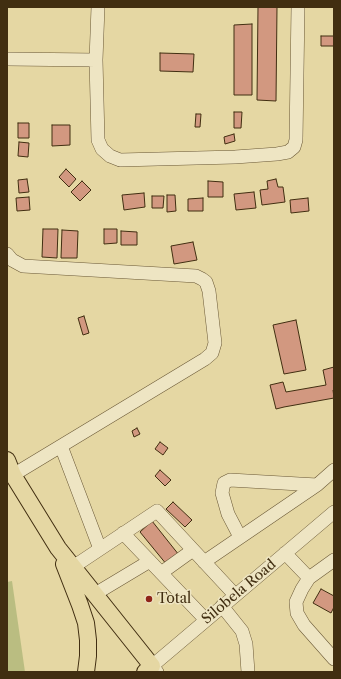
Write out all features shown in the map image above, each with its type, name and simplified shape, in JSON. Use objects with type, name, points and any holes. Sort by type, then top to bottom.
[{"type":"main road","points":[[7,460],[14,475],[58,548],[95,594],[151,670]]},
{"type":"main road","points":[[58,548],[86,623],[88,656],[86,672]]},
{"type":"street","points":[[98,7],[96,60],[98,140],[102,149],[110,156],[120,160],[235,157],[277,154],[288,152],[294,147],[296,140],[298,7]]},
{"type":"street","points":[[7,59],[96,60]]},
{"type":"street","points":[[7,254],[12,260],[23,266],[196,276],[206,282],[209,291],[215,343],[212,353],[205,359],[14,475]]},
{"type":"street","points":[[61,446],[100,549]]},
{"type":"street","points":[[204,562],[317,485],[334,470]]},
{"type":"street","points":[[240,537],[228,514],[222,493],[224,483],[230,480],[317,485]]},
{"type":"street","points":[[73,567],[157,511],[235,595]]},
{"type":"street","name":"Silobela Road","points":[[151,670],[222,606],[334,512]]},
{"type":"street","points":[[123,533],[206,620]]},
{"type":"street","points":[[161,573],[193,550]]},
{"type":"street","points":[[285,553],[309,578]]},
{"type":"street","points":[[334,560],[309,578],[296,602],[297,613],[304,624],[334,659]]},
{"type":"street","points":[[95,594],[150,561]]},
{"type":"street","points":[[222,606],[242,631],[246,644],[248,672]]},
{"type":"green space","points":[[12,581],[25,672],[7,672],[7,582]]},
{"type":"building","points":[[258,7],[277,7],[276,101],[257,100]]},
{"type":"building","points":[[252,24],[252,95],[234,95],[234,25]]},
{"type":"building","points":[[321,36],[334,36],[334,46],[321,46]]},
{"type":"building","points":[[160,53],[194,54],[193,72],[160,71]]},
{"type":"building","points":[[234,112],[242,112],[241,128],[234,128]]},
{"type":"building","points":[[196,114],[201,114],[200,127],[195,127]]},
{"type":"building","points":[[18,123],[29,123],[29,138],[18,138]]},
{"type":"building","points":[[52,125],[70,125],[70,145],[52,146]]},
{"type":"building","points":[[234,134],[235,141],[225,144],[224,137]]},
{"type":"building","points":[[19,142],[29,143],[28,157],[18,156]]},
{"type":"building","points":[[66,169],[76,179],[69,187],[59,177]]},
{"type":"building","points":[[27,179],[29,192],[19,193],[18,180]]},
{"type":"building","points":[[276,179],[278,187],[283,187],[285,202],[262,205],[260,190],[268,189],[267,181]]},
{"type":"building","points":[[82,181],[91,190],[80,201],[71,192]]},
{"type":"building","points":[[208,181],[223,182],[223,197],[208,197]]},
{"type":"building","points":[[254,192],[256,208],[236,210],[234,194]]},
{"type":"building","points":[[144,193],[145,207],[124,210],[122,195]]},
{"type":"building","points":[[167,195],[175,195],[176,211],[167,212]]},
{"type":"building","points":[[152,196],[164,196],[163,208],[152,208]]},
{"type":"building","points":[[29,197],[30,210],[17,211],[16,198]]},
{"type":"building","points":[[203,198],[203,211],[188,211],[188,199]]},
{"type":"building","points":[[308,198],[309,211],[291,213],[290,200]]},
{"type":"building","points":[[43,229],[58,229],[57,258],[42,257]]},
{"type":"building","points":[[104,229],[117,229],[117,243],[104,244]]},
{"type":"building","points":[[62,230],[78,231],[77,258],[61,258]]},
{"type":"building","points":[[121,231],[137,232],[137,245],[121,245]]},
{"type":"building","points":[[193,242],[197,260],[174,264],[171,246]]},
{"type":"building","points":[[84,316],[89,333],[83,335],[78,318]]},
{"type":"building","points":[[296,320],[306,370],[284,374],[273,325]]},
{"type":"building","points":[[334,367],[334,398],[276,409],[270,385],[283,382],[286,392],[326,385],[323,370]]},
{"type":"building","points":[[137,428],[140,434],[134,437],[132,431]]},
{"type":"building","points":[[160,442],[168,448],[163,455],[155,449]]},
{"type":"building","points":[[160,470],[171,480],[165,486],[155,476]]},
{"type":"building","points":[[173,502],[192,520],[185,527],[166,509]]},
{"type":"building","points":[[152,521],[179,555],[167,565],[140,532]]},
{"type":"building","points":[[321,589],[334,596],[334,607],[331,613],[313,603]]},
{"type":"place","name":"Total","points":[[149,599]]}]
